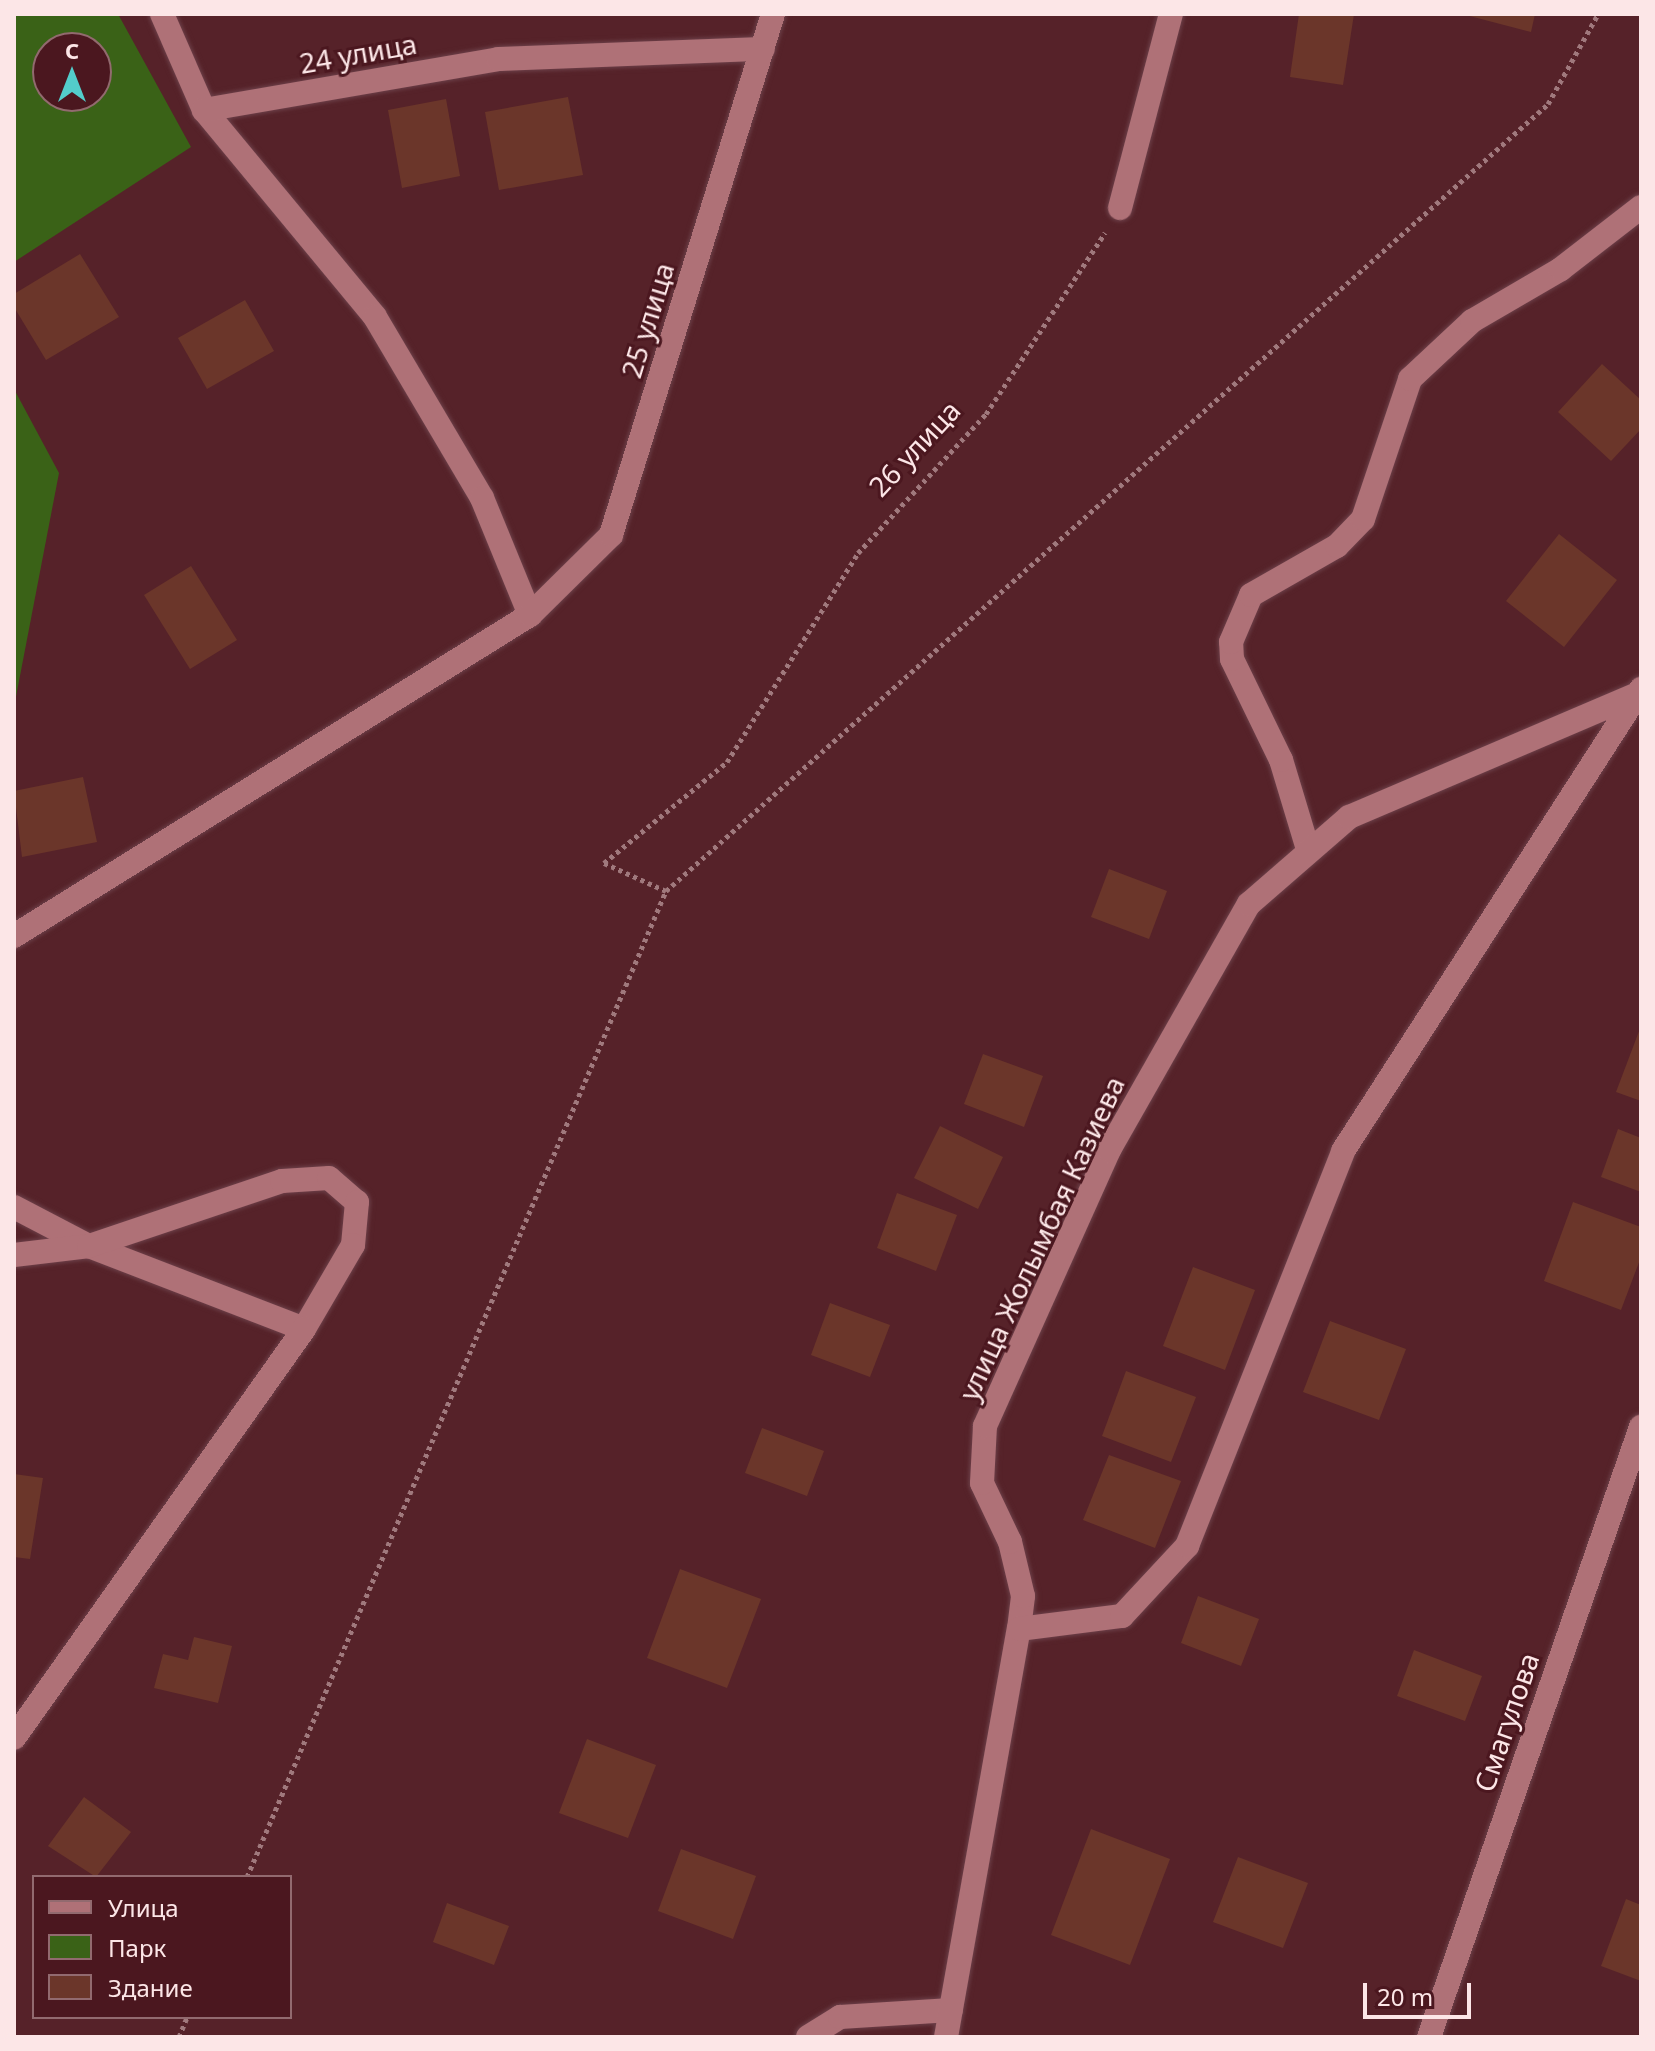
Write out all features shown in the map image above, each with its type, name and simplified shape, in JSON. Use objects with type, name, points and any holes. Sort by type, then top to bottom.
[{"type":"street","points":[[162,14],[204,110],[375,317],[482,498],[530,615]]},
{"type":"street","name":"25 улица","points":[[14,936],[530,615],[611,535],[773,14]]},
{"type":"street","points":[[1120,208],[1171,14]]},
{"type":"street","name":"24 улица","points":[[204,110],[498,59],[763,49]]},
{"type":"street","points":[[1307,846],[1281,760],[1232,659],[1231,642],[1251,595],[1337,546],[1363,519],[1410,379],[1472,321],[1561,269],[1641,207]]},
{"type":"street","name":"улица Жолымбая Казиева","points":[[946,2037],[1023,1596],[1010,1542],[982,1483],[985,1426],[1109,1150],[1249,904],[1307,846],[1349,817],[1638,692]]},
{"type":"street","name":"улица Жолымбая Казиева","points":[[1019,1629],[1122,1616],[1187,1546],[1343,1151],[1638,692]]},
{"type":"street","points":[[14,1255],[89,1246],[225,1196],[329,1178],[357,1202],[353,1245],[304,1329],[14,1738]]},
{"type":"street","points":[[14,1207],[89,1246],[304,1329]]},
{"type":"street","name":"Смагулова","points":[[1429,2037],[1641,1427]]},
{"type":"street","points":[[808,2037],[840,2017],[951,2010]]},
{"type":"path","points":[[248,1875],[666,891],[1548,104],[1598,14]]},
{"type":"path","name":"26 улица","points":[[666,891],[604,863],[727,762],[858,553],[986,414],[1120,208]]},
{"type":"green space","points":[[14,14],[118,14],[191,147],[14,262]]},
{"type":"green space","points":[[14,389],[59,473],[14,707]]},
{"type":"building","points":[[1299,14],[1354,14],[1343,85],[1290,77]]},
{"type":"building","points":[[1462,14],[1535,14],[1531,32]]},
{"type":"building","points":[[568,97],[583,175],[499,190],[485,112]]},
{"type":"building","points":[[446,99],[460,176],[402,188],[388,110]]},
{"type":"building","points":[[80,254],[119,317],[46,360],[14,307],[14,294]]},
{"type":"building","points":[[245,300],[274,351],[207,389],[178,338]]},
{"type":"building","points":[[1602,364],[1641,400],[1641,429],[1611,461],[1558,412]]},
{"type":"building","points":[[1559,534],[1617,580],[1564,647],[1506,601]]},
{"type":"building","points":[[191,566],[237,640],[190,669],[144,595]]},
{"type":"building","points":[[83,777],[97,842],[22,857],[14,791]]},
{"type":"building","points":[[1109,869],[1167,891],[1149,939],[1091,917]]},
{"type":"building","points":[[1641,1026],[1641,1101],[1616,1092]]},
{"type":"building","points":[[983,1054],[1043,1076],[1024,1127],[964,1104]]},
{"type":"building","points":[[940,1126],[1003,1157],[978,1209],[914,1178]]},
{"type":"building","points":[[1618,1129],[1641,1138],[1641,1192],[1601,1177]]},
{"type":"building","points":[[897,1193],[957,1215],[936,1271],[877,1248]]},
{"type":"building","points":[[1573,1202],[1641,1227],[1641,1257],[1621,1310],[1544,1281]]},
{"type":"building","points":[[1193,1267],[1255,1290],[1225,1370],[1163,1346]]},
{"type":"building","points":[[830,1303],[890,1325],[870,1377],[811,1355]]},
{"type":"building","points":[[1330,1321],[1406,1349],[1379,1420],[1303,1392]]},
{"type":"building","points":[[1126,1371],[1196,1397],[1171,1462],[1102,1436]]},
{"type":"building","points":[[762,1428],[824,1451],[807,1496],[745,1473]]},
{"type":"building","points":[[1109,1455],[1181,1481],[1155,1548],[1083,1520]]},
{"type":"building","points":[[14,1474],[43,1478],[30,1559],[14,1557]]},
{"type":"building","points":[[680,1569],[761,1599],[727,1688],[647,1658]]},
{"type":"building","points":[[1198,1596],[1259,1619],[1241,1666],[1181,1643]]},
{"type":"building","points":[[194,1637],[232,1646],[218,1703],[154,1688],[163,1654],[188,1660]]},
{"type":"building","points":[[1414,1650],[1482,1676],[1465,1721],[1397,1696]]},
{"type":"building","points":[[587,1739],[656,1765],[628,1838],[559,1813]]},
{"type":"building","points":[[84,1797],[131,1832],[98,1875],[48,1846]]},
{"type":"building","points":[[1091,1829],[1170,1859],[1130,1965],[1051,1935]]},
{"type":"building","points":[[681,1849],[756,1876],[733,1939],[658,1911]]},
{"type":"building","points":[[1238,1857],[1308,1883],[1283,1948],[1213,1922]]},
{"type":"building","points":[[1626,1899],[1641,1905],[1641,1981],[1601,1966]]},
{"type":"building","points":[[447,1903],[509,1926],[494,1965],[433,1942]]}]
